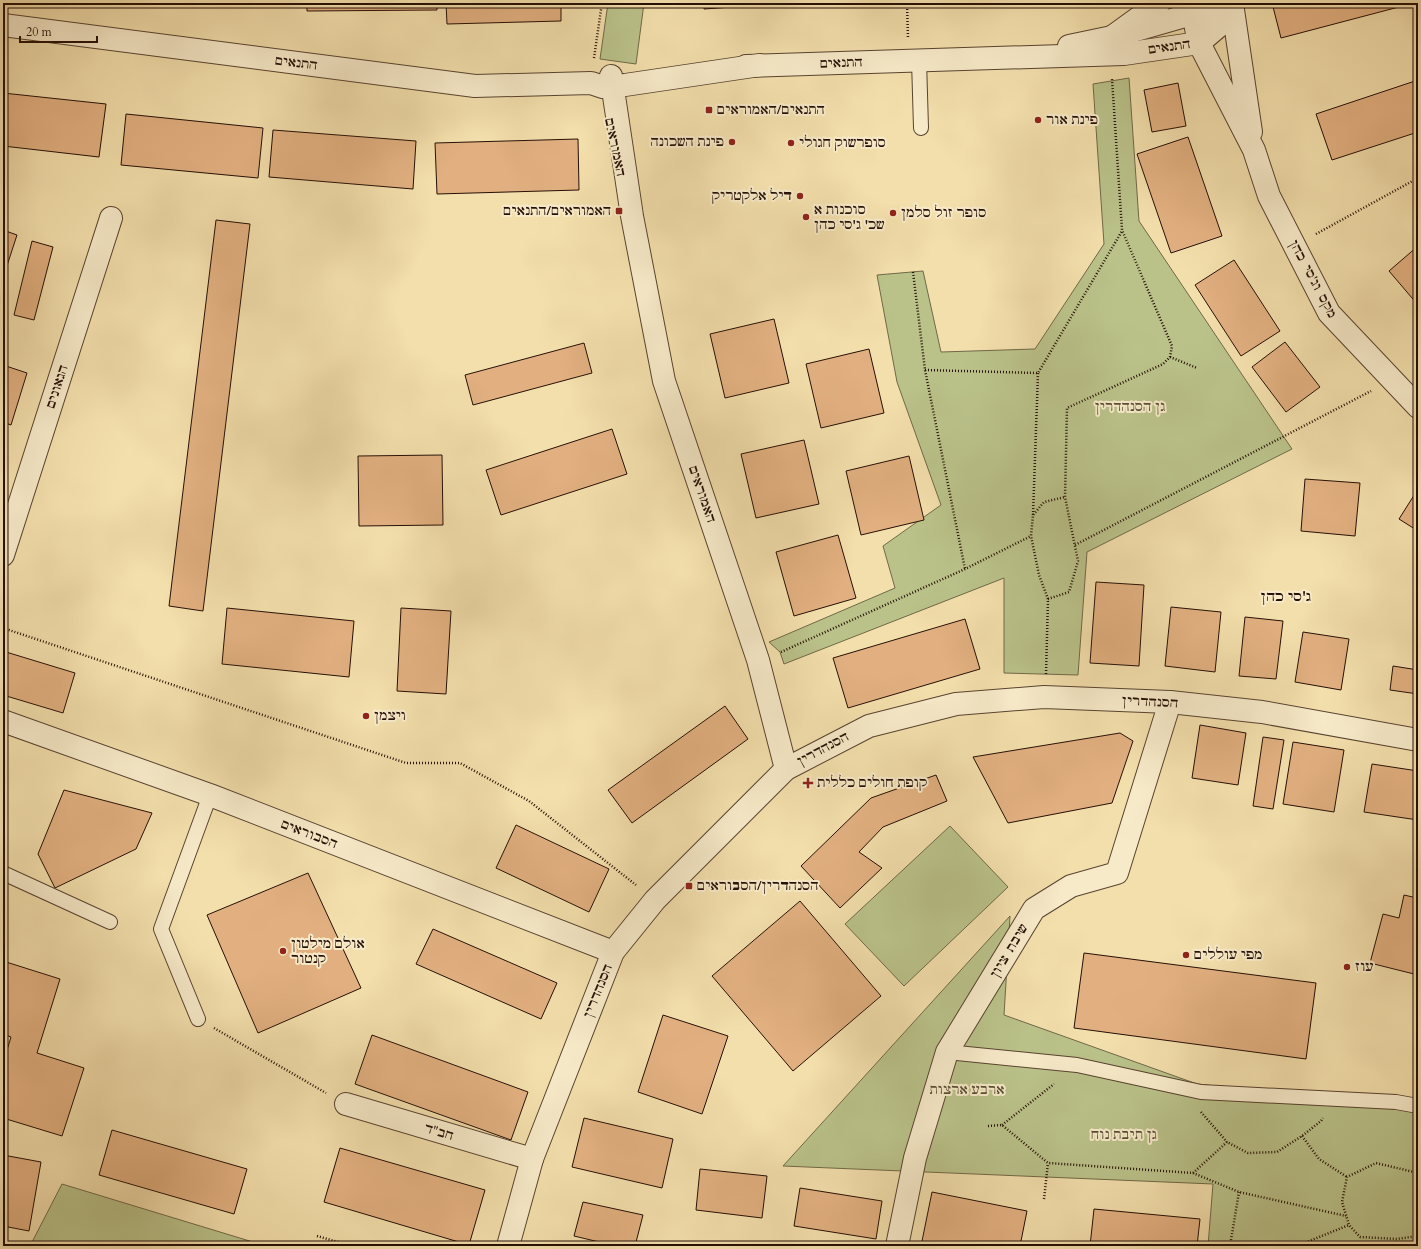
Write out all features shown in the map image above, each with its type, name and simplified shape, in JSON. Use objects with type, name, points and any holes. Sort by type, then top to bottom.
[{"type":"street","points":[[1111,46],[1159,3]]},
{"type":"street","name":"התנאים","points":[[1111,46],[1191,8],[1232,8]]},
{"type":"street","name":"מקס וג'סי כהן","points":[[1191,8],[1199,43],[1254,150],[1269,196],[1329,313],[1418,407]]},
{"type":"street","name":"התנאים","points":[[3,25],[475,86],[604,82],[760,65],[1017,57],[1111,46],[1199,43],[1232,8]]},
{"type":"street","name":"מקס וג'סי כהן","points":[[1232,8],[1254,150]]},
{"type":"street","name":"האמוראים","points":[[604,82],[622,178],[632,216],[664,381],[758,660],[786,769]]},
{"type":"street","name":"הגאונים","points":[[3,555],[112,218]]},
{"type":"street","name":"הסנהדרין","points":[[508,1246],[532,1159],[614,952],[655,900],[786,769],[869,726],[956,704],[1044,697],[1170,702],[1262,712],[1418,740]]},
{"type":"street","name":"שיבת ציון","points":[[897,1246],[915,1158],[947,1052],[1034,908],[1071,886],[1117,873],[1170,702]]},
{"type":"street","name":"הסבוראים","points":[[3,721],[210,796],[614,952]]},
{"type":"street","name":"חב\"ד","points":[[346,1104],[532,1159]]},
{"type":"lane","points":[[914,60],[921,128]]},
{"type":"lane","points":[[198,1019],[161,929],[210,796]]},
{"type":"lane","points":[[3,873],[110,922]]},
{"type":"lane","points":[[947,1052],[1077,1065],[1201,1092],[1396,1102],[1418,1106]]},
{"type":"path","points":[[602,3],[604,82]]},
{"type":"path","points":[[907,3],[914,60]]},
{"type":"path","points":[[1048,599],[1070,592],[1078,561],[1066,497],[1067,408],[1163,364],[1170,357],[1172,346],[1122,230],[1111,46]]},
{"type":"path","points":[[1295,246],[1418,178]]},
{"type":"path","points":[[1046,667],[1048,599],[1039,575],[1031,536],[1038,373],[1122,230]]},
{"type":"path","points":[[913,272],[925,370],[965,569]]},
{"type":"path","points":[[1170,357],[1197,368]]},
{"type":"path","points":[[925,370],[1038,373]]},
{"type":"path","points":[[1075,545],[1393,380]]},
{"type":"path","points":[[1033,515],[1044,502],[1066,497]]},
{"type":"path","points":[[758,660],[780,652],[965,569],[1031,536]]},
{"type":"path","points":[[3,628],[406,763],[460,763],[529,801],[655,900]]},
{"type":"path","points":[[198,1019],[346,1104]]},
{"type":"path","points":[[988,1126],[1002,1125],[1077,1065]]},
{"type":"path","points":[[1201,1112],[1227,1142],[1248,1153],[1277,1152],[1302,1136],[1321,1121]]},
{"type":"path","points":[[1002,1125],[1048,1163],[1193,1173],[1239,1192],[1346,1216]]},
{"type":"path","points":[[1302,1136],[1319,1159],[1348,1176]]},
{"type":"path","points":[[1193,1173],[1227,1142]]},
{"type":"path","points":[[1044,1199],[1048,1163]]},
{"type":"path","points":[[1348,1176],[1376,1163],[1418,1173]]},
{"type":"path","points":[[1348,1176],[1342,1202],[1349,1225],[1360,1237],[1397,1239],[1418,1236]]},
{"type":"path","points":[[1230,1246],[1239,1192]]},
{"type":"path","points":[[1297,1246],[1349,1225]]},
{"type":"path","points":[[317,1236],[352,1246]]},
{"type":"green space","points":[[608,3],[644,3],[636,64],[600,59]]},
{"type":"green space","name":"גן הסנהדרין","points":[[1129,78],[1139,221],[1292,449],[1087,552],[1078,675],[1004,673],[1004,578],[784,664],[780,652],[769,642],[895,588],[883,546],[941,505],[897,382],[877,275],[923,271],[941,352],[1035,349],[1104,244],[1093,84]]},
{"type":"green space","points":[[950,826],[1008,887],[904,986],[845,924]]},
{"type":"green space","name":"ארבע ארצות","points":[[1010,916],[1004,1015],[1197,1084],[1418,1108],[1418,1246],[1208,1246],[1213,1184],[783,1166]]},
{"type":"green space","points":[[62,1184],[266,1246],[30,1246]]},
{"type":"building","points":[[307,3],[437,3],[437,10],[307,11]]},
{"type":"building","points":[[446,3],[561,3],[561,21],[447,24]]},
{"type":"building","points":[[704,3],[788,3],[704,9]]},
{"type":"building","points":[[1272,3],[1414,3],[1281,38]]},
{"type":"building","points":[[1418,80],[1418,132],[1332,160],[1316,114]]},
{"type":"building","points":[[1178,83],[1186,126],[1152,132],[1144,90]]},
{"type":"building","points":[[3,93],[106,104],[99,157],[3,146]]},
{"type":"building","points":[[126,114],[263,128],[258,178],[121,165]]},
{"type":"building","points":[[273,130],[416,141],[413,189],[269,177]]},
{"type":"building","points":[[1188,137],[1222,236],[1171,253],[1137,154]]},
{"type":"building","points":[[578,139],[579,190],[437,194],[435,143]]},
{"type":"building","points":[[216,220],[250,224],[203,611],[169,606]]},
{"type":"building","points":[[3,230],[17,235],[3,278]]},
{"type":"building","points":[[32,241],[53,247],[34,320],[14,315]]},
{"type":"building","points":[[1418,246],[1418,305],[1389,271]]},
{"type":"building","points":[[1234,260],[1280,331],[1241,356],[1195,285]]},
{"type":"building","points":[[774,319],[789,383],[725,398],[710,334]]},
{"type":"building","points":[[1285,342],[1320,387],[1286,412],[1252,367]]},
{"type":"building","points":[[584,343],[592,373],[473,405],[465,375]]},
{"type":"building","points":[[869,349],[884,413],[821,428],[806,364]]},
{"type":"building","points":[[3,365],[27,373],[11,425],[3,422]]},
{"type":"building","points":[[612,429],[627,474],[501,515],[486,470]]},
{"type":"building","points":[[804,440],[819,504],[756,518],[741,454]]},
{"type":"building","points":[[442,455],[443,525],[359,526],[358,456]]},
{"type":"building","points":[[909,456],[924,520],[861,535],[846,471]]},
{"type":"building","points":[[1305,479],[1360,483],[1355,536],[1301,531]]},
{"type":"building","points":[[1418,489],[1418,531],[1399,519]]},
{"type":"building","points":[[838,535],[856,598],[794,616],[776,552]]},
{"type":"building","points":[[1096,582],[1144,585],[1139,666],[1090,663]]},
{"type":"building","points":[[1171,607],[1221,612],[1215,672],[1165,666]]},
{"type":"building","points":[[227,608],[354,621],[349,677],[222,664]]},
{"type":"building","points":[[401,608],[451,611],[446,694],[397,691]]},
{"type":"building","points":[[1245,617],[1283,621],[1276,679],[1239,676]]},
{"type":"building","points":[[965,619],[980,669],[848,708],[833,658]]},
{"type":"building","points":[[1303,632],[1349,639],[1341,690],[1295,682]]},
{"type":"building","points":[[6,652],[75,673],[63,713],[3,695],[3,662]]},
{"type":"building","points":[[1393,666],[1418,670],[1418,694],[1390,690]]},
{"type":"building","points":[[725,706],[748,739],[632,823],[608,790]]},
{"type":"building","points":[[1200,725],[1246,733],[1238,785],[1192,778]]},
{"type":"building","points":[[1120,733],[1133,741],[1112,803],[1008,823],[973,757]]},
{"type":"building","points":[[1263,737],[1284,740],[1273,809],[1253,806]]},
{"type":"building","points":[[1293,742],[1344,750],[1334,812],[1283,804]]},
{"type":"building","points":[[1372,764],[1418,771],[1418,820],[1364,812]]},
{"type":"building","points":[[936,775],[947,801],[883,827],[859,852],[882,868],[840,908],[801,866],[871,798]]},
{"type":"building","points":[[64,790],[152,813],[136,849],[55,888],[38,854]]},
{"type":"building","points":[[516,825],[609,869],[589,912],[496,868]]},
{"type":"building","name":"אולם מילטון קנטור","points":[[308,873],[361,988],[258,1033],[207,915]]},
{"type":"building","points":[[1418,893],[1418,975],[1370,963],[1383,914],[1399,918],[1404,895],[1417,898]]},
{"type":"building","points":[[800,901],[881,996],[793,1071],[712,976]]},
{"type":"building","points":[[433,929],[557,983],[541,1019],[416,964]]},
{"type":"building","points":[[1084,953],[1316,983],[1306,1059],[1074,1028]]},
{"type":"building","points":[[3,961],[60,979],[37,1053],[84,1068],[62,1136],[3,1118],[3,1063],[11,1037],[3,1034]]},
{"type":"building","points":[[663,1015],[728,1036],[702,1114],[638,1092]]},
{"type":"building","points":[[372,1035],[528,1092],[511,1140],[355,1084]]},
{"type":"building","points":[[584,1118],[673,1139],[662,1188],[572,1167]]},
{"type":"building","points":[[112,1130],[247,1169],[234,1214],[99,1175]]},
{"type":"building","points":[[340,1148],[485,1190],[469,1245],[324,1202]]},
{"type":"building","points":[[3,1155],[41,1162],[29,1231],[3,1226]]},
{"type":"building","points":[[700,1169],[767,1176],[762,1218],[696,1210]]},
{"type":"building","points":[[800,1188],[882,1201],[876,1239],[794,1226]]},
{"type":"building","points":[[932,1192],[1027,1211],[1020,1246],[921,1246]]},
{"type":"building","points":[[583,1202],[643,1215],[635,1246],[616,1246],[574,1236]]},
{"type":"building","points":[[1094,1209],[1200,1219],[1197,1246],[1090,1246]]},
{"type":"place","name":"התנאים/האמוראים","points":[[709,110]]},
{"type":"place","name":"פינת אור","points":[[1038,120]]},
{"type":"place","name":"פינת השכונה","points":[[732,142]]},
{"type":"place","name":"סופרשוק חגולי","points":[[791,143]]},
{"type":"place","name":"דיל אלקטריק","points":[[800,196]]},
{"type":"place","name":"האמוראים/התנאים","points":[[619,211]]},
{"type":"place","name":"סופר זול סלמן","points":[[893,213]]},
{"type":"place","name":"סוכנות א שכ' ג'סי כהן","points":[[806,217]]},
{"type":"place","name":"ויצמן","points":[[366,716]]},
{"type":"place","name":"קופת חולים כללית","points":[[808,783]]},
{"type":"place","name":"הסנהדרין/הסבוראים","points":[[689,886]]},
{"type":"place","name":"אולם מילטון קנטור","points":[[283,951]]},
{"type":"place","name":"מפי עוללים","points":[[1186,955]]},
{"type":"place","name":"עוז","points":[[1347,967]]},
{"type":"district","name":"ג'סי כהן","points":[[1286,596]]},
{"type":"park label","name":"גן תיבת נוח","points":[[1124,1135]]}]
